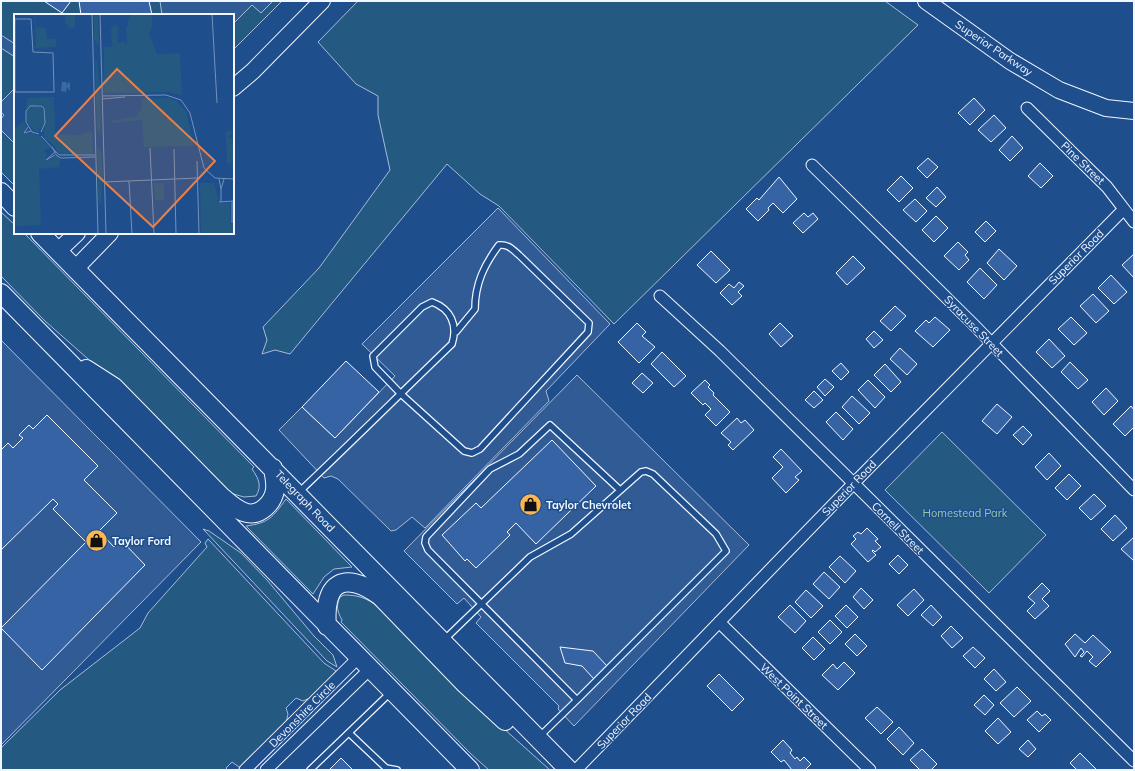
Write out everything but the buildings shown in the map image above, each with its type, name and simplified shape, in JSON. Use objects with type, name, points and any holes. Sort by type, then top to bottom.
[{"type":"main road","points":[[234,87],[253,71],[322,1]]},
{"type":"main road","name":"Superior Parkway","points":[[926,1],[1010,61],[1059,90],[1106,108],[1134,111]]},
{"type":"main road","points":[[234,95],[253,71]]},
{"type":"main road","name":"Telegraph Road","points":[[41,234],[569,770]]},
{"type":"main road","points":[[58,251],[76,234]]},
{"type":"main road","points":[[75,268],[109,234]]},
{"type":"main road","points":[[1,293],[364,664],[470,770]]},
{"type":"main road","points":[[58,351],[114,387],[221,496],[235,508],[246,513],[253,513],[268,505],[274,497],[275,489],[273,468]]},
{"type":"main road","points":[[327,626],[326,602],[330,593],[338,585],[348,582],[357,582],[366,586],[380,596],[483,702],[508,724],[538,738]]},
{"type":"street","name":"Pine Street","points":[[1027,108],[1107,186],[1134,222]]},
{"type":"street","name":"Syracuse Street","points":[[812,165],[1134,490]]},
{"type":"street","name":"Superior Road","points":[[576,770],[853,484],[1124,209]]},
{"type":"street","name":"Cornell Street","points":[[660,296],[720,351],[1134,761]]},
{"type":"street","name":"West Point Street","points":[[719,622],[870,770]]},
{"type":"street","name":"Devonshire Circle","points":[[245,770],[364,664]]},
{"type":"street","name":"Devonshire Circle","points":[[266,770],[364,664]]},
{"type":"lane","points":[[298,494],[401,394],[452,344],[456,332],[475,309],[478,279],[499,245],[503,244],[519,255],[589,323],[590,328],[588,332],[480,449],[472,453],[464,452],[401,394],[375,367],[373,356],[422,306],[432,302],[441,306],[447,312],[456,332]]},
{"type":"lane","points":[[577,700],[428,550],[425,543],[426,537],[429,532],[490,469],[519,454],[550,425],[620,490]]},
{"type":"lane","points":[[442,642],[530,557],[571,534],[641,472],[646,471],[653,474],[716,534],[726,551],[538,738]]},
{"type":"lane","points":[[310,770],[392,691]]},
{"type":"lane","points":[[349,733],[386,768],[397,770]]},
{"type":"green space","points":[[1,1],[282,1],[234,49],[234,14],[14,14],[14,185],[1,172]]},
{"type":"green space","points":[[358,1],[885,1],[918,25],[614,324],[499,206],[480,194],[447,164],[290,354],[275,350],[262,354],[267,340],[263,327],[319,268],[390,170],[378,115],[378,96],[356,84],[318,42]]},
{"type":"green space","points":[[1,212],[14,224],[14,234],[25,234],[254,467],[252,469],[258,479],[259,486],[256,496],[244,497],[230,493],[104,373],[45,321],[1,276]]},
{"type":"green space","name":"Homestead Park","points":[[942,432],[1046,535],[989,593],[885,490]]},
{"type":"green space","points":[[286,499],[352,567],[334,569],[324,577],[313,594],[246,526],[260,523],[270,518]]},
{"type":"green space","points":[[203,529],[209,531],[241,553],[267,580],[314,636],[333,655],[337,667],[327,661]]},
{"type":"green space","points":[[208,539],[324,663],[336,671],[334,674],[310,698],[303,701],[296,698],[286,708],[288,714],[286,723],[242,766],[239,767],[232,762],[226,768],[228,770],[1,770],[1,748],[60,690],[140,628],[148,613],[207,547],[205,543]]},
{"type":"green space","points":[[344,595],[362,598],[370,601],[378,607],[380,605],[474,702],[550,770],[489,770],[471,754],[341,622],[342,620],[338,611],[338,603],[340,597]]},
{"type":"shaded area","points":[[160,1],[273,1],[261,13],[252,5],[234,23],[234,14],[162,14]]},
{"type":"shaded area","points":[[1,35],[14,43],[14,56],[1,48]]},
{"type":"shaded area","points":[[14,89],[14,143],[1,130],[1,119],[4,115],[1,112],[1,102]]},
{"type":"shaded area","points":[[498,208],[610,324],[546,391],[549,401],[425,528],[412,517],[396,530],[391,531],[338,479],[331,476],[324,478],[279,430],[302,407],[335,438],[395,376],[362,344]]},
{"type":"shaded area","points":[[1,340],[201,542],[1,745]]},
{"type":"shaded area","points":[[577,375],[749,545],[574,726],[558,709],[559,706],[476,623],[481,617],[464,598],[457,604],[404,551]]},
{"type":"place","name":"Taylor Chevrolet","points":[[530,505]]},
{"type":"place","name":"Taylor Ford","points":[[97,541]]}]
